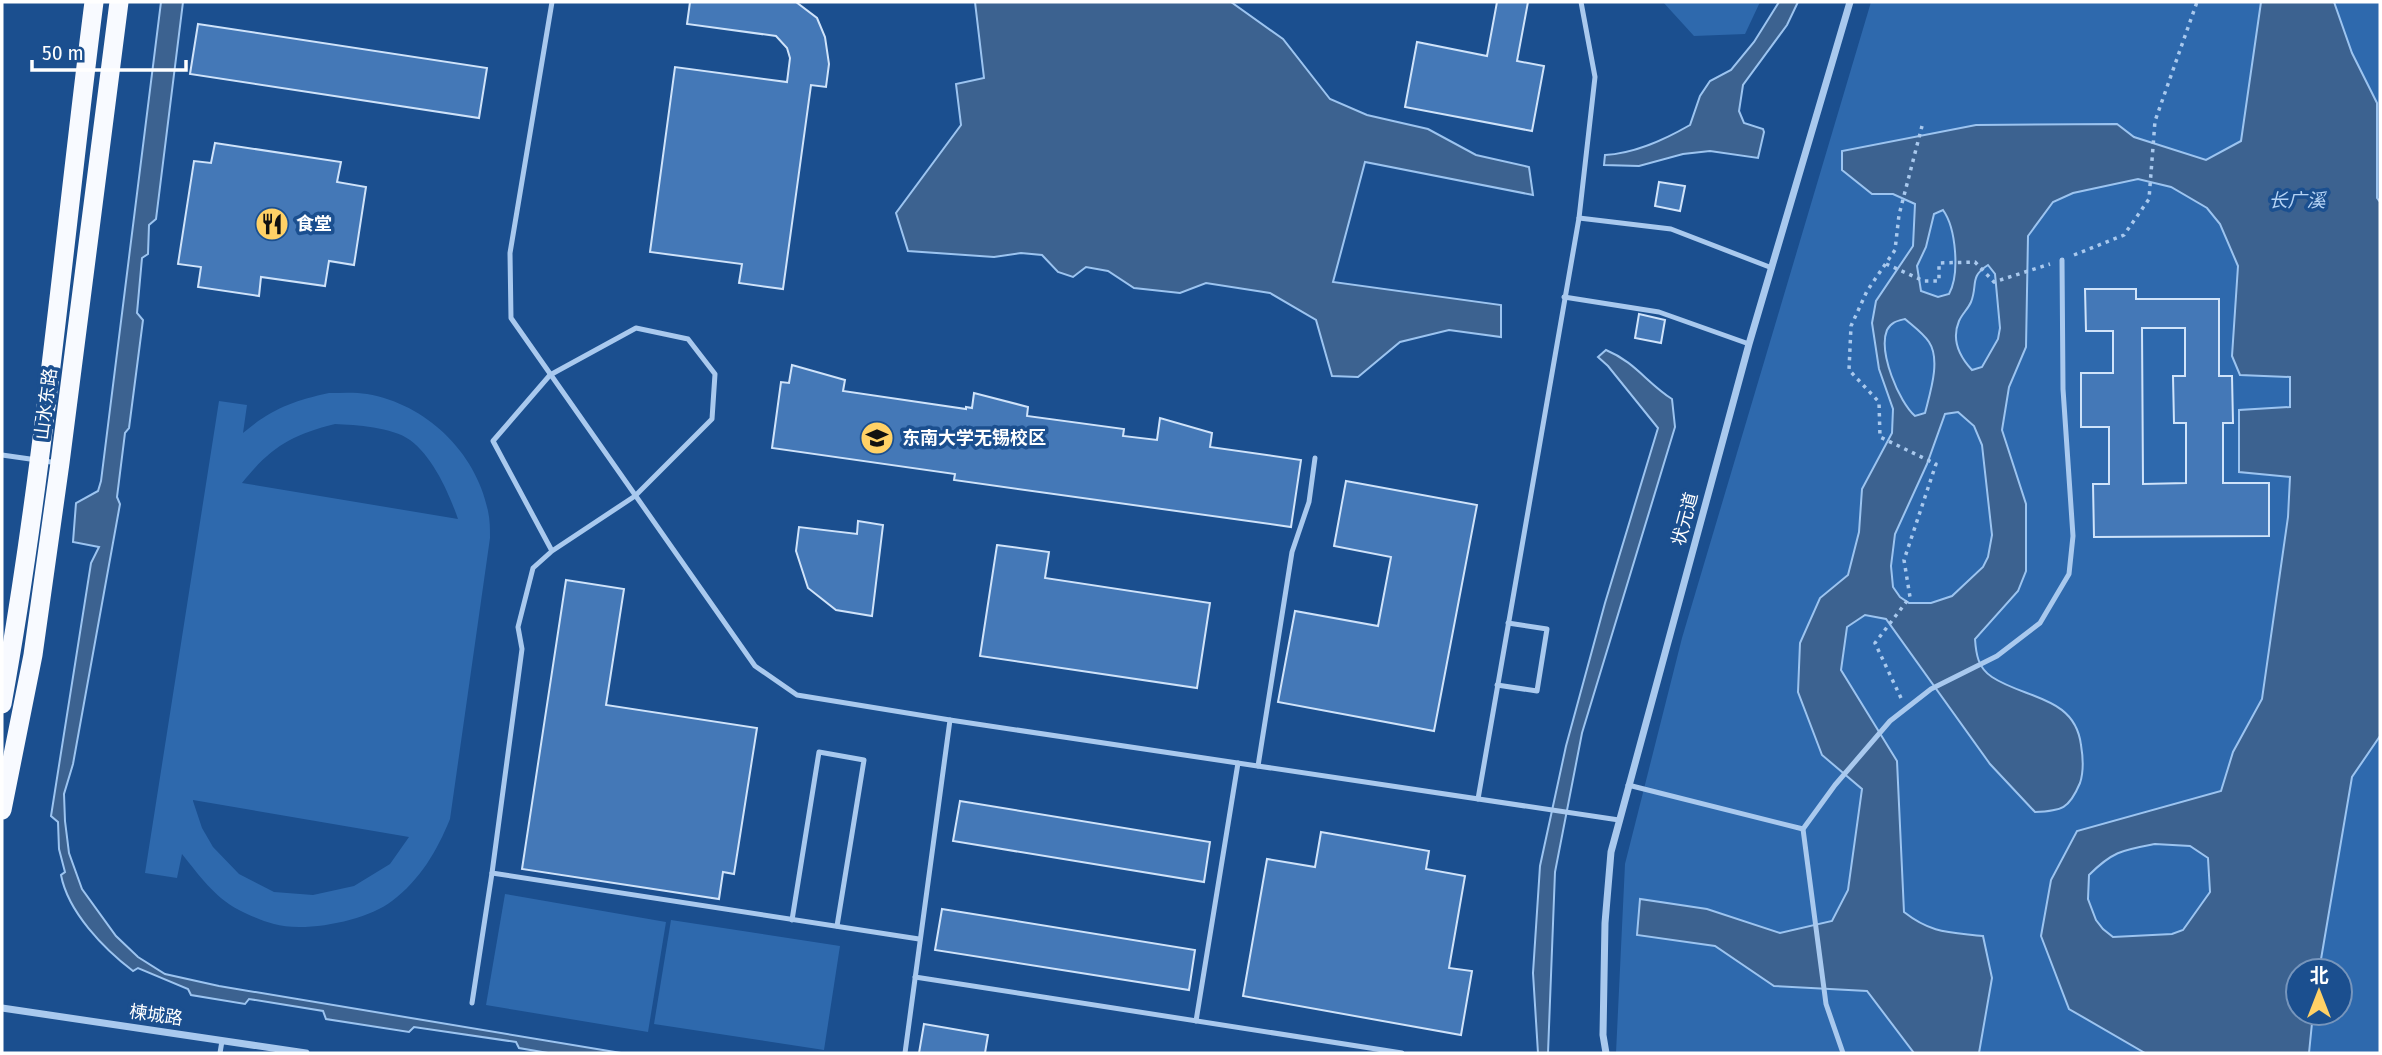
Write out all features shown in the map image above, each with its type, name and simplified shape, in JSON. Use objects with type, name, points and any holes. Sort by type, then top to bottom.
[{"type":"highway","name":"山水东路","points":[[2,704],[18,616],[40,461],[94,2]]},
{"type":"highway","name":"山水东路","points":[[2,810],[33,655],[119,2]]},
{"type":"street","name":"状元道","points":[[1606,1053],[1603,1035],[1605,923],[1611,852],[1749,344],[1850,2]]},
{"type":"street","name":"楝城路","points":[[2,1008],[306,1053]]},
{"type":"lane","points":[[552,2],[510,253],[511,318],[755,666],[797,695],[1619,820]]},
{"type":"lane","points":[[1478,799],[1579,218],[1595,77],[1581,2]]},
{"type":"lane","points":[[1579,218],[1671,229],[1772,268]]},
{"type":"lane","points":[[1843,1053],[1826,1004],[1803,829],[1835,785],[1891,721],[1931,690],[1997,656],[2040,624],[2069,573],[2073,536],[2063,389],[2062,260]]},
{"type":"lane","points":[[1564,297],[1659,312],[1749,344]]},
{"type":"lane","points":[[472,1003],[522,649],[519,627],[533,568],[552,551],[635,496],[712,419],[715,374],[688,339],[636,328],[550,375],[493,441],[552,551]]},
{"type":"lane","points":[[2,455],[60,463]]},
{"type":"lane","points":[[1258,766],[1292,552],[1309,502],[1315,458]]},
{"type":"lane","points":[[1497,685],[1537,691],[1547,629],[1508,623]]},
{"type":"lane","points":[[905,1053],[950,720]]},
{"type":"lane","points":[[792,920],[819,752],[864,760],[837,926]]},
{"type":"lane","points":[[1196,1021],[1238,762]]},
{"type":"lane","points":[[1628,785],[1803,829]]},
{"type":"lane","points":[[492,873],[919,939]]},
{"type":"lane","points":[[915,977],[1402,1053]]},
{"type":"lane","points":[[220,1053],[222,1041]]},
{"type":"path","points":[[1886,264],[1924,281],[1938,281],[1938,263],[1975,262],[1994,282],[2062,260],[2124,234],[2149,199],[2155,121],[2197,2]]},
{"type":"path","points":[[1906,709],[1875,643],[1910,597],[1904,560],[1936,464],[1880,437],[1879,402],[1849,370],[1852,326],[1867,291],[1895,250],[1899,215],[1922,126]]},
{"type":"shaded area","points":[[1663,2],[1760,2],[1745,34],[1694,36]]},
{"type":"shaded area","points":[[1871,2],[2380,2],[2380,1053],[1616,1053],[1625,864],[1682,638]]},
{"type":"shaded area","points":[[329,393],[367,394],[389,399],[409,408],[445,434],[460,451],[482,489],[490,521],[490,538],[450,819],[439,842],[427,864],[411,884],[381,908],[352,919],[302,927],[260,920],[230,905],[208,885],[182,854],[177,878],[145,873],[219,401],[247,405],[243,433],[273,412]],"holes":[[[335,424],[384,429],[410,440],[433,466],[458,519],[242,483],[263,460],[283,444]],[[193,800],[409,837],[390,864],[354,886],[313,895],[274,892],[239,874],[213,847],[202,828]]]},
{"type":"shaded area","points":[[505,894],[666,922],[648,1032],[486,1005]]},
{"type":"shaded area","points":[[671,920],[840,946],[824,1050],[654,1024]]},
{"type":"water","points":[[161,2],[183,2],[156,219],[149,225],[148,254],[142,258],[137,313],[143,320],[117,497],[120,504],[73,764],[64,794],[69,853],[82,889],[116,936],[138,957],[165,974],[219,986],[621,1053],[548,1053],[519,1048],[516,1042],[414,1027],[409,1032],[326,1019],[323,1011],[249,999],[245,1004],[191,995],[188,989],[138,968],[133,971],[99,941],[71,903],[61,875],[65,872],[59,849],[58,822],[51,816],[91,563],[99,547],[73,542],[76,503],[98,491],[101,481]]},
{"type":"water","points":[[975,2],[1231,2],[1283,39],[1330,99],[1367,115],[1428,129],[1476,155],[1529,167],[1533,195],[1365,162],[1333,282],[1501,305],[1501,337],[1449,330],[1400,342],[1358,377],[1332,376],[1316,320],[1270,293],[1206,283],[1180,293],[1134,288],[1108,271],[1086,267],[1073,277],[1058,272],[1042,255],[1021,253],[994,257],[908,251],[896,213],[961,125],[956,84],[984,78]]},
{"type":"water","points":[[1779,2],[1798,2],[1787,25],[1743,85],[1739,111],[1744,123],[1763,129],[1758,158],[1710,151],[1683,154],[1639,166],[1604,165],[1605,155],[1628,152],[1649,145],[1690,125],[1700,96],[1710,81],[1731,70],[1754,42]]},
{"type":"water","name":"长广溪","points":[[2261,2],[2334,2],[2352,53],[2377,103],[2377,198],[2380,202],[2380,736],[2352,777],[2321,957],[2284,957],[2284,1027],[2312,1027],[2309,1053],[2145,1053],[2069,1009],[2041,936],[2051,880],[2077,831],[2221,791],[2233,752],[2262,699],[2288,517],[2290,477],[2239,472],[2239,410],[2290,407],[2290,377],[2240,375],[2232,356],[2238,266],[2220,224],[2207,208],[2171,187],[2138,179],[2073,193],[2053,202],[2028,236],[2026,347],[2009,387],[2002,430],[2026,504],[2026,571],[2018,591],[1975,639],[1979,660],[1987,673],[2059,708],[2077,729],[2083,769],[2080,783],[2072,798],[2064,807],[2035,812],[1990,764],[1886,619],[1865,615],[1847,627],[1841,670],[1897,761],[1904,912],[1933,928],[1983,936],[1992,978],[1979,1053],[1914,1053],[1867,991],[1774,986],[1715,946],[1637,935],[1640,899],[1707,909],[1780,933],[1832,921],[1848,890],[1862,789],[1822,755],[1798,692],[1800,643],[1820,598],[1848,575],[1859,532],[1862,489],[1892,433],[1893,409],[1879,369],[1872,323],[1876,301],[1913,246],[1915,204],[1893,194],[1872,194],[1842,170],[1842,151],[1976,125],[2117,124],[2134,137],[2206,160],[2241,141]],"holes":[[[1943,210],[1954,239],[1955,275],[1949,294],[1938,297],[1921,291],[1917,266],[1926,247],[1934,214]],[[1988,265],[1995,274],[2000,328],[1998,339],[1982,367],[1972,370],[1960,353],[1956,341],[1957,328],[1971,302],[1976,277]],[[1905,319],[1927,339],[1934,358],[1925,413],[1915,416],[1897,388],[1885,351],[1887,330],[1892,324]],[[1958,412],[1974,426],[1982,445],[1992,535],[1988,557],[1983,567],[1952,596],[1931,603],[1909,603],[1900,597],[1893,587],[1891,566],[1895,534],[1927,464],[1945,414]],[[2155,844],[2190,846],[2208,858],[2210,892],[2183,930],[2172,934],[2113,937],[2096,920],[2088,899],[2089,875],[2112,856]]]},
{"type":"water","points":[[1606,350],[1625,360],[1672,399],[1675,427],[1582,733],[1555,872],[1548,1053],[1538,1053],[1533,973],[1540,866],[1566,746],[1605,603],[1658,428],[1598,357]]},
{"type":"building","points":[[690,2],[796,2],[817,18],[825,37],[829,64],[826,87],[811,85],[783,289],[739,283],[742,264],[650,252],[675,67],[787,82],[790,58],[787,48],[776,36],[687,24]]},
{"type":"building","points":[[1497,2],[1528,2],[1517,61],[1544,66],[1532,131],[1405,107],[1417,42],[1487,56]]},
{"type":"building","points":[[198,24],[487,68],[479,118],[190,74]]},
{"type":"building","name":"食堂","points":[[215,143],[341,162],[337,182],[366,187],[354,265],[329,261],[325,286],[261,277],[259,296],[198,287],[201,267],[178,264],[194,161],[211,163]]},
{"type":"building","points":[[1659,182],[1685,186],[1680,211],[1655,206]]},
{"type":"building","points":[[2085,289],[2136,289],[2136,299],[2219,299],[2219,376],[2232,376],[2233,423],[2223,423],[2223,483],[2269,483],[2269,536],[2094,537],[2093,484],[2109,484],[2109,427],[2081,427],[2081,373],[2113,373],[2113,331],[2086,331]],"holes":[[[2142,328],[2185,328],[2185,376],[2173,376],[2174,423],[2186,423],[2186,483],[2143,484]]]},
{"type":"building","points":[[1639,314],[1665,320],[1661,343],[1635,338]]},
{"type":"building","points":[[792,365],[845,380],[843,391],[966,409],[972,408],[974,393],[1028,407],[1027,416],[1124,429],[1123,436],[1157,440],[1160,418],[1212,433],[1210,447],[1301,460],[1291,527],[954,480],[955,474],[772,448],[781,382],[789,383]]},
{"type":"building","points":[[1346,481],[1477,505],[1434,731],[1278,702],[1295,611],[1378,626],[1391,557],[1334,546]]},
{"type":"building","points":[[858,521],[883,525],[872,616],[836,610],[808,588],[796,551],[799,527],[857,534]]},
{"type":"building","points":[[997,545],[1049,552],[1045,578],[1210,603],[1197,688],[980,656]]},
{"type":"building","points":[[566,580],[624,589],[606,705],[757,728],[734,874],[723,872],[719,899],[522,869]]},
{"type":"building","points":[[960,801],[1210,842],[1204,882],[953,841]]},
{"type":"building","points":[[1321,832],[1429,851],[1426,869],[1465,876],[1449,968],[1472,971],[1461,1035],[1243,996],[1267,859],[1315,867]]},
{"type":"building","points":[[942,909],[1195,950],[1189,990],[935,950]]},
{"type":"building","points":[[924,1024],[988,1035],[985,1053],[919,1053]]},
{"type":"place","name":"食堂","points":[[272,224]]},
{"type":"place","name":"东南大学无锡校区","points":[[877,438]]}]
